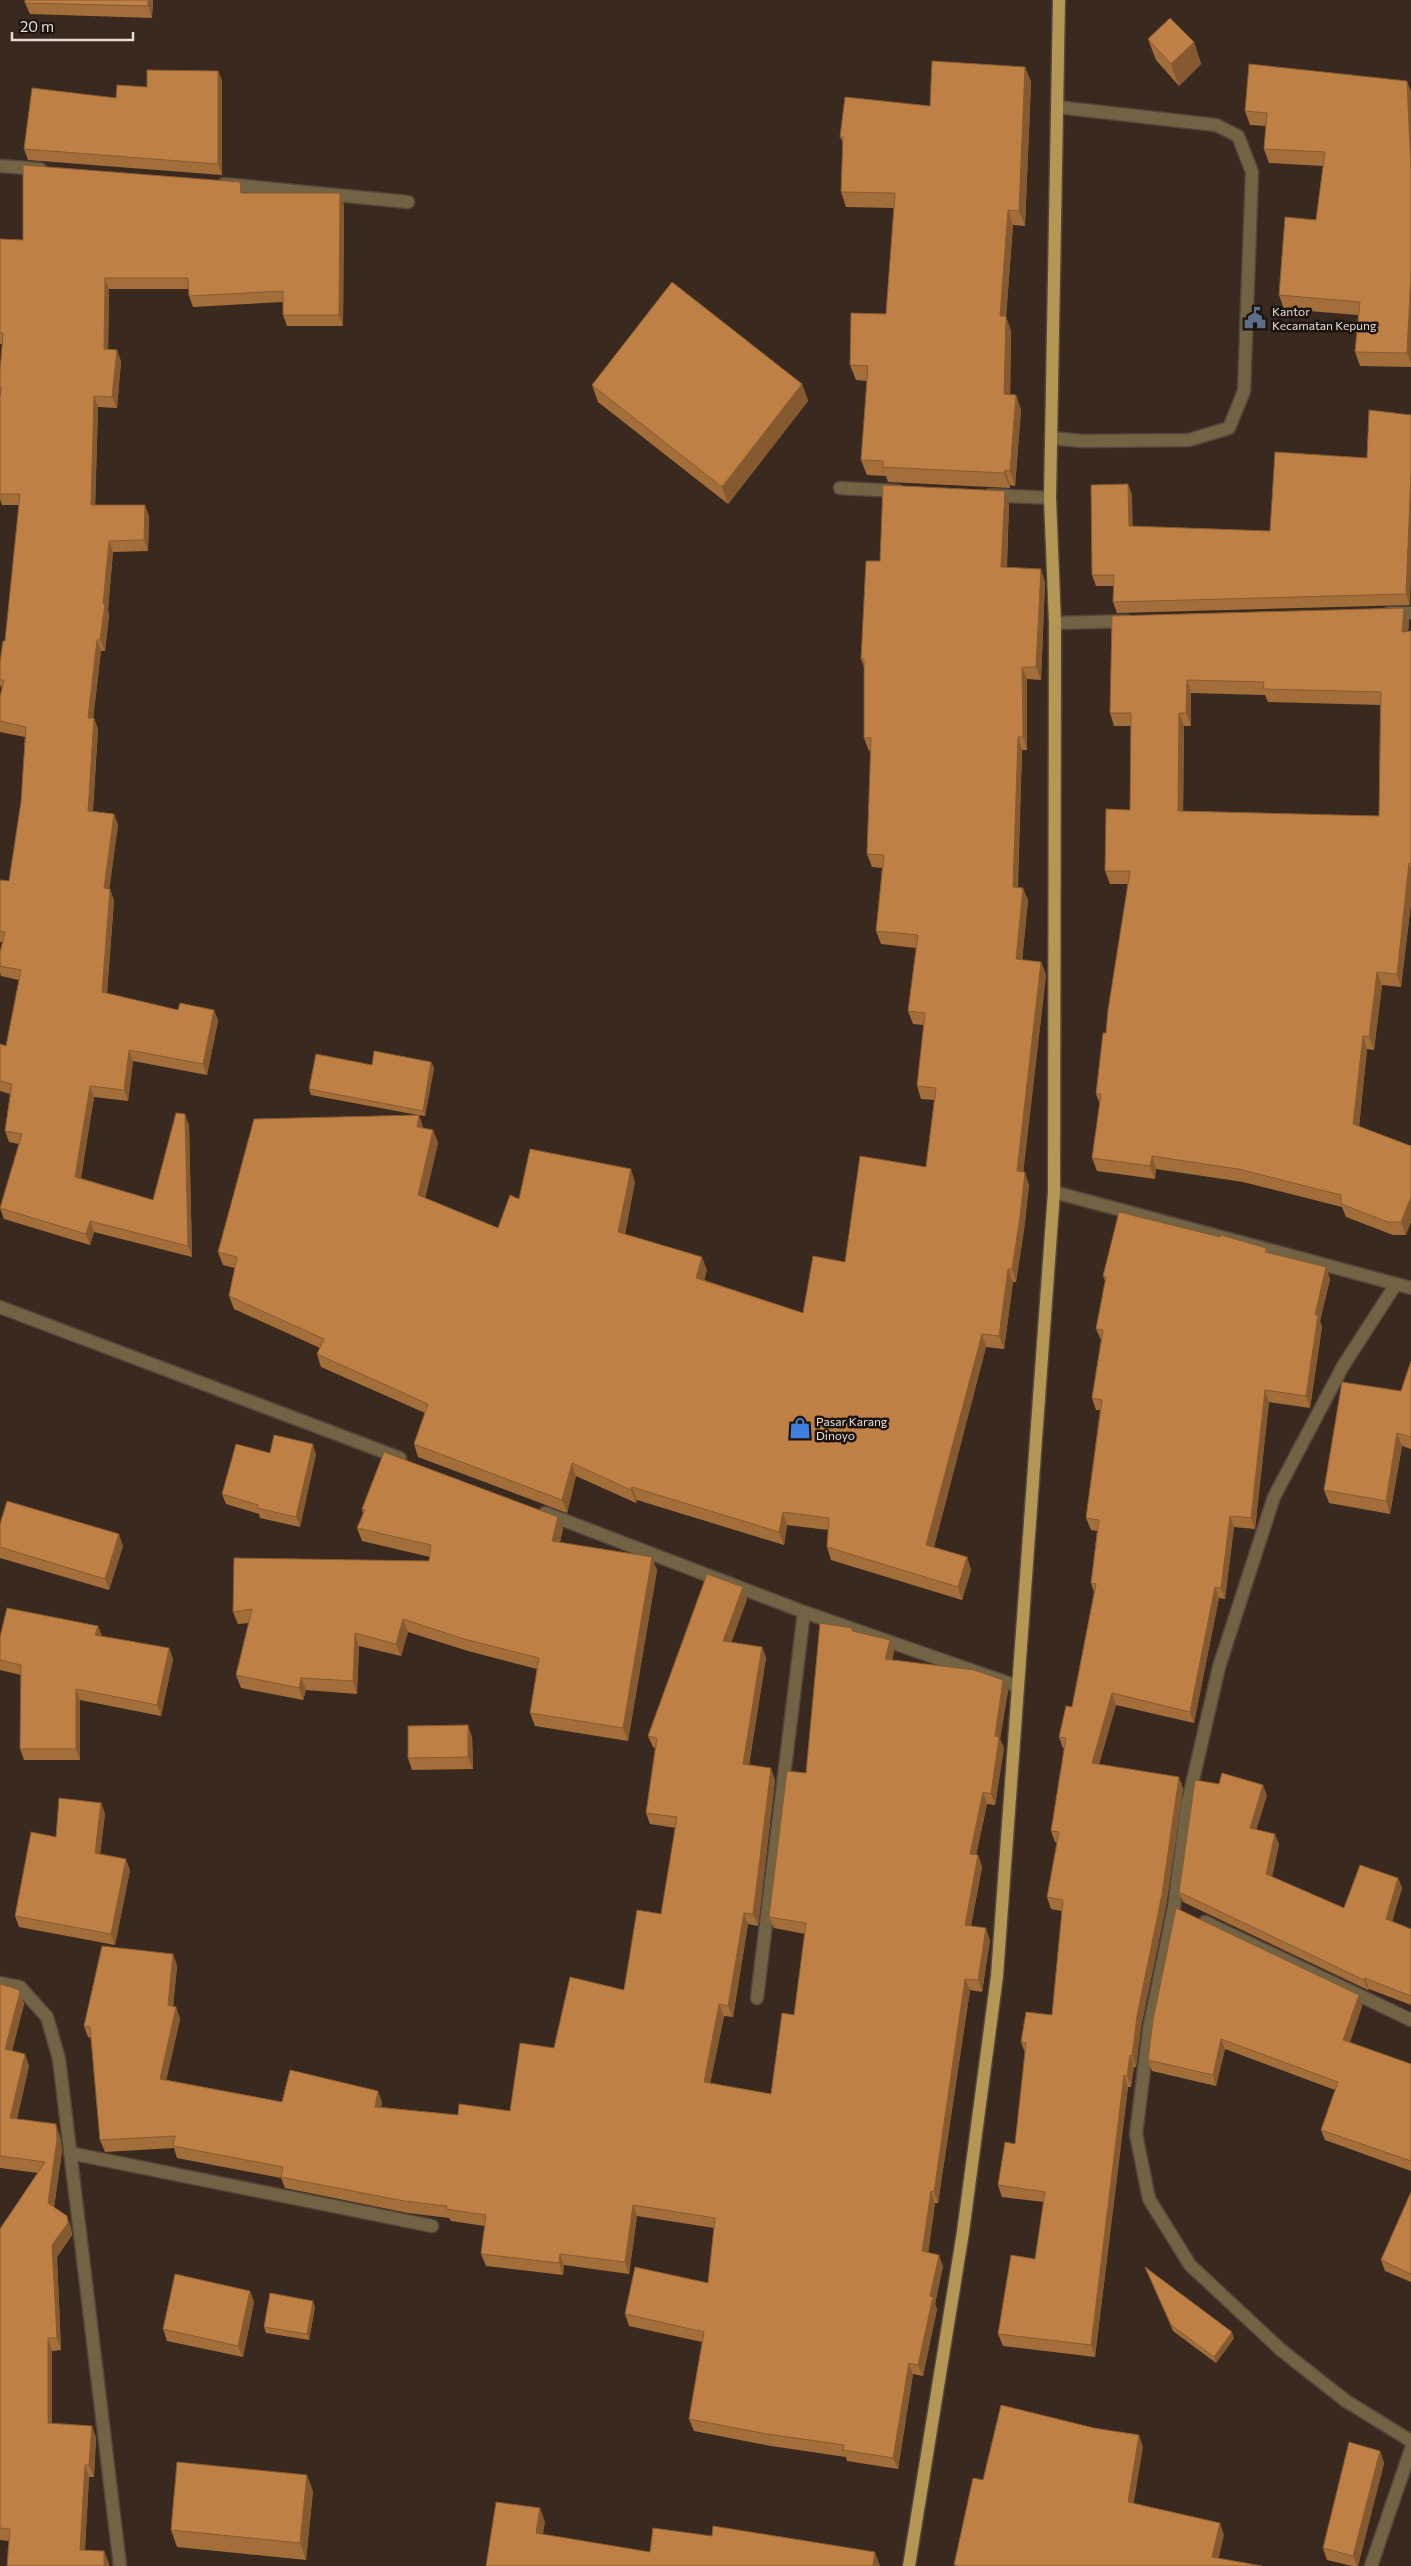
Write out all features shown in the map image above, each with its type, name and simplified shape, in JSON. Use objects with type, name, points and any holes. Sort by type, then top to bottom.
[{"type":"main road","points":[[909,2566],[963,2232],[997,1976],[1054,1192],[1055,623],[1050,498],[1059,0]]},
{"type":"street","points":[[1051,438],[1083,441],[1189,440],[1229,428],[1244,390],[1252,172],[1238,136],[1216,125],[1057,107]]},
{"type":"street","points":[[0,166],[58,171]]},
{"type":"street","points":[[211,182],[408,202]]},
{"type":"street","points":[[840,488],[907,492]]},
{"type":"street","points":[[974,494],[1050,498]]},
{"type":"street","points":[[1371,614],[1411,613]]},
{"type":"street","points":[[1055,623],[1144,620]]},
{"type":"street","points":[[1054,1192],[1411,1288]]},
{"type":"street","points":[[1396,1284],[1343,1366],[1274,1497],[1219,1667],[1187,1806],[1183,1912],[1149,2029],[1136,2134],[1149,2198],[1190,2265],[1281,2350],[1346,2401],[1411,2441]]},
{"type":"street","points":[[0,1307],[411,1463]]},
{"type":"street","points":[[533,1509],[804,1612],[1017,1686]]},
{"type":"street","points":[[757,1998],[804,1612]]},
{"type":"street","points":[[1183,1912],[1411,2020]]},
{"type":"street","points":[[0,1983],[20,1987],[47,2017],[59,2059],[120,2566]]},
{"type":"street","points":[[70,2153],[432,2226]]},
{"type":"street","points":[[1370,2566],[1411,2449]]},
{"type":"building","points":[[25,0],[148,0],[148,6],[25,3]]},
{"type":"building","points":[[1170,18],[1194,42],[1171,64],[1148,39]]},
{"type":"building","points":[[932,61],[1025,67],[1019,211],[1008,210],[1000,316],[1006,316],[1004,394],[1016,395],[1010,471],[1005,470],[1004,473],[883,467],[883,461],[861,460],[868,366],[850,365],[851,313],[886,314],[895,193],[841,192],[843,137],[840,137],[845,97],[930,106]]},
{"type":"building","points":[[1249,64],[1407,81],[1411,170],[1411,272],[1407,353],[1355,352],[1360,302],[1279,295],[1285,217],[1316,220],[1325,152],[1264,149],[1267,113],[1245,111]]},
{"type":"building","points":[[147,70],[218,71],[218,164],[24,149],[32,88],[116,98],[117,85],[147,87]]},
{"type":"building","points":[[23,165],[240,182],[241,193],[340,193],[339,315],[283,315],[283,291],[189,296],[188,278],[105,278],[104,349],[117,350],[112,397],[94,396],[91,505],[145,505],[144,540],[109,541],[103,604],[105,604],[100,640],[97,640],[88,718],[94,718],[88,811],[114,814],[104,888],[110,889],[102,992],[178,1010],[180,1003],[214,1010],[203,1064],[129,1050],[124,1090],[90,1086],[75,1177],[153,1200],[176,1113],[185,1114],[188,1246],[90,1221],[86,1234],[0,1208],[22,1134],[5,1131],[12,1084],[0,1081],[0,1044],[6,1046],[21,970],[0,966],[0,953],[5,932],[0,931],[0,880],[9,881],[21,802],[26,727],[0,721],[0,697],[4,680],[0,680],[0,662],[3,641],[5,641],[20,494],[0,494],[0,372],[3,333],[0,333],[0,239],[23,240]]},
{"type":"building","points":[[672,282],[802,384],[722,487],[592,385]]},
{"type":"building","points":[[1369,410],[1411,415],[1411,474],[1406,594],[1113,602],[1114,575],[1092,575],[1091,485],[1128,484],[1129,526],[1270,531],[1275,452],[1367,458]]},
{"type":"building","points":[[883,485],[1005,491],[1001,567],[1041,569],[1036,667],[1022,667],[1023,737],[1018,737],[1013,887],[1023,888],[1016,959],[1041,962],[1017,1171],[1025,1172],[1020,1217],[1012,1269],[1008,1269],[999,1336],[982,1334],[926,1545],[967,1557],[958,1587],[827,1547],[829,1518],[783,1512],[779,1532],[632,1487],[631,1490],[572,1463],[562,1500],[414,1444],[428,1404],[317,1354],[324,1339],[229,1296],[237,1257],[218,1252],[254,1119],[419,1115],[417,1127],[433,1130],[418,1195],[498,1228],[510,1195],[519,1199],[530,1149],[631,1169],[618,1232],[702,1257],[696,1278],[803,1313],[813,1256],[845,1262],[860,1156],[926,1167],[936,1088],[917,1086],[925,1013],[908,1011],[918,935],[876,931],[884,855],[867,854],[871,738],[864,738],[864,659],[861,659],[866,561],[880,561]]},
{"type":"building","points":[[1404,608],[1402,632],[1411,631],[1411,863],[1409,863],[1397,974],[1377,972],[1369,1037],[1363,1036],[1353,1124],[1411,1146],[1411,1197],[1401,1222],[1388,1222],[1341,1204],[1341,1195],[1238,1169],[1152,1156],[1150,1166],[1092,1158],[1101,1094],[1096,1094],[1103,1033],[1106,1033],[1130,871],[1105,871],[1106,809],[1130,810],[1131,713],[1110,713],[1112,616]],"holes":[[[1187,680],[1264,682],[1263,689],[1381,692],[1379,816],[1178,811],[1179,713],[1186,713]]]},
{"type":"building","points":[[374,1051],[431,1062],[423,1111],[309,1089],[316,1054],[372,1065]]},
{"type":"building","points":[[1119,1212],[1220,1237],[1221,1235],[1266,1248],[1265,1252],[1326,1267],[1315,1315],[1318,1315],[1306,1396],[1265,1390],[1251,1518],[1230,1516],[1221,1588],[1215,1587],[1190,1712],[1112,1693],[1092,1763],[1179,1777],[1162,1894],[1137,2016],[1132,2056],[1130,2055],[1127,2076],[1124,2075],[1091,2345],[998,2334],[1011,2255],[1035,2259],[1045,2192],[998,2185],[1005,2142],[1015,2144],[1026,2043],[1021,2042],[1026,2012],[1052,2015],[1063,1900],[1047,1897],[1059,1832],[1051,1831],[1066,1738],[1059,1737],[1066,1706],[1072,1707],[1096,1584],[1091,1583],[1099,1520],[1086,1518],[1102,1400],[1092,1398],[1103,1330],[1096,1329],[1106,1277],[1103,1276]]},
{"type":"building","points":[[1411,1361],[1411,1437],[1397,1433],[1386,1501],[1324,1490],[1342,1382],[1401,1391]]},
{"type":"building","points":[[274,1435],[313,1444],[296,1517],[257,1508],[258,1505],[222,1494],[236,1444],[270,1453]]},
{"type":"building","points":[[384,1452],[558,1517],[552,1541],[652,1557],[623,1728],[530,1713],[539,1658],[464,1639],[403,1619],[396,1644],[355,1633],[353,1681],[301,1678],[299,1688],[236,1675],[252,1609],[233,1612],[234,1558],[429,1561],[431,1545],[357,1528],[365,1510],[362,1509]]},
{"type":"building","points":[[7,1501],[119,1534],[105,1579],[0,1547],[0,1524]]},
{"type":"building","points":[[707,1574],[743,1587],[723,1641],[762,1647],[743,1764],[771,1768],[753,1914],[744,1913],[728,2006],[719,2004],[704,2082],[771,2094],[782,2013],[794,2015],[806,1923],[769,1917],[787,1771],[806,1773],[820,1623],[852,1628],[852,1631],[890,1640],[885,1659],[974,1670],[1003,1680],[995,1736],[999,1737],[991,1794],[983,1792],[970,1854],[978,1855],[965,1925],[986,1928],[978,1980],[965,1979],[934,2192],[931,2191],[922,2251],[939,2255],[930,2296],[933,2297],[918,2365],[909,2363],[893,2458],[843,2450],[844,2445],[767,2434],[689,2419],[704,2332],[625,2314],[635,2267],[708,2283],[715,2218],[633,2205],[625,2262],[560,2254],[559,2263],[481,2254],[486,2215],[446,2209],[447,2206],[404,2201],[281,2177],[283,2167],[173,2146],[175,2136],[100,2140],[90,2027],[84,2026],[102,1946],[173,1954],[168,2005],[176,2007],[160,2079],[282,2102],[290,2070],[378,2091],[375,2107],[458,2115],[459,2104],[510,2111],[520,2043],[554,2048],[570,1977],[624,1990],[637,1910],[661,1914],[677,1817],[646,1813],[657,1738],[648,1736]]},
{"type":"building","points":[[7,1608],[98,1626],[95,1635],[169,1648],[157,1705],[76,1689],[76,1749],[20,1749],[21,1665],[0,1660],[0,1637]]},
{"type":"building","points":[[468,1725],[468,1757],[408,1758],[408,1726]]},
{"type":"building","points":[[1222,1773],[1263,1785],[1250,1828],[1275,1834],[1266,1874],[1344,1908],[1360,1865],[1398,1878],[1386,1919],[1411,1929],[1411,1996],[1365,1978],[1364,1980],[1179,1892],[1195,1780],[1219,1784]]},
{"type":"building","points":[[59,1798],[101,1803],[95,1853],[126,1859],[111,1934],[15,1916],[31,1832],[56,1837]]},
{"type":"building","points":[[1176,1908],[1359,1995],[1343,2040],[1411,2064],[1411,2161],[1321,2130],[1338,2082],[1221,2039],[1213,2075],[1148,2060],[1153,2020]]},
{"type":"building","points":[[0,1984],[17,1989],[20,1992],[5,2049],[25,2054],[10,2118],[56,2124],[57,2139],[48,2203],[67,2216],[68,2223],[52,2245],[57,2338],[48,2338],[48,2423],[92,2426],[89,2465],[85,2465],[80,2550],[104,2551],[104,2566],[7,2566],[10,2529],[0,2528],[0,2229],[45,2162],[0,2156]]},
{"type":"building","points":[[1411,2192],[1411,2274],[1381,2260]]},
{"type":"building","points":[[1145,2267],[1232,2332],[1214,2357],[1171,2325]]},
{"type":"building","points":[[175,2274],[250,2291],[238,2346],[163,2329]]},
{"type":"building","points":[[270,2293],[313,2301],[307,2334],[264,2327]]},
{"type":"building","points":[[1001,2405],[1094,2428],[1139,2435],[1128,2502],[1220,2523],[1212,2557],[1262,2566],[954,2565],[973,2478],[983,2480]]},
{"type":"building","points":[[1349,2442],[1380,2451],[1353,2556],[1323,2548]]},
{"type":"building","points":[[177,2462],[307,2475],[300,2543],[171,2530]]},
{"type":"building","points":[[496,2502],[540,2508],[536,2533],[650,2552],[653,2528],[712,2536],[713,2526],[875,2552],[873,2566],[486,2566]]},
{"type":"place","name":"Kantor Kecamatan Kepung","points":[[1255,318]]},
{"type":"place","name":"Pasar Karang Dinoyo","points":[[800,1428]]}]
